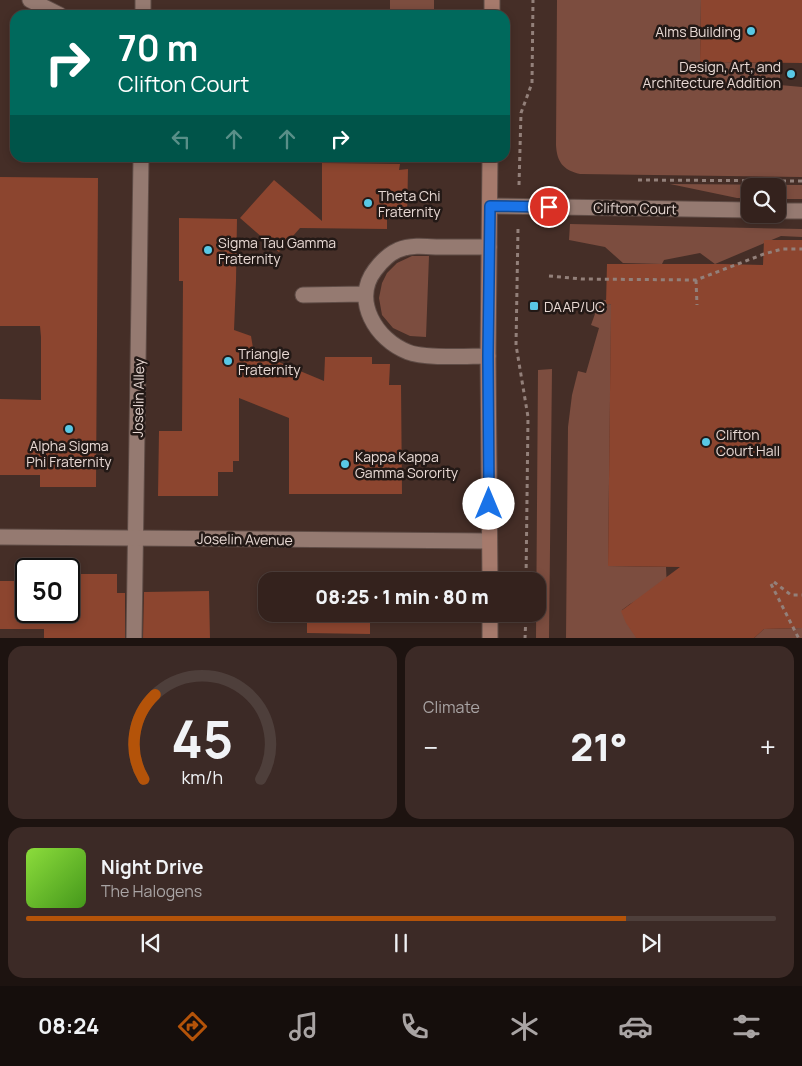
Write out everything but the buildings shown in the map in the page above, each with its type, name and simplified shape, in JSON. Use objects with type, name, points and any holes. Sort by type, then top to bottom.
[{"type":"main road","points":[[490,162],[488,356],[490,572]]},
{"type":"main road","points":[[490,622],[490,638]]},
{"type":"street","points":[[30,0],[50,10]]},
{"type":"street","name":"Joselin Alley","points":[[134,638],[141,162]]},
{"type":"street","name":"Clifton Court","points":[[490,206],[741,210]]},
{"type":"street","points":[[786,211],[802,211]]},
{"type":"street","points":[[488,356],[430,356],[410,353],[399,348],[390,343],[378,331],[368,310],[366,294],[369,278],[381,262],[398,250],[416,246],[489,247]]},
{"type":"street","points":[[303,295],[366,294]]},
{"type":"street","name":"Joselin Avenue","points":[[0,537],[489,541]]},
{"type":"path","points":[[526,572],[528,417],[516,345],[521,113],[532,83],[533,0]]},
{"type":"path","points":[[638,180],[802,181]]},
{"type":"path","points":[[549,276],[582,279],[696,280],[764,254],[782,249],[802,249]]},
{"type":"path","points":[[696,280],[697,304]]},
{"type":"path","points":[[798,638],[773,583],[791,595],[802,595]]},
{"type":"path","points":[[526,622],[526,638]]},
{"type":"shaded area","points":[[390,0],[434,0],[434,10],[390,10]]},
{"type":"shaded area","points":[[557,0],[701,0],[700,62],[780,63],[780,85],[802,87],[802,177],[580,174],[565,168],[558,156],[556,145]]},
{"type":"shaded area","points":[[670,184],[741,185],[741,198]]},
{"type":"shaded area","points":[[786,185],[802,185],[802,199],[786,199]]},
{"type":"shaded area","points":[[570,224],[802,229],[802,237],[781,236],[715,264],[700,253],[664,260],[662,264],[623,263],[605,247],[569,240]]},
{"type":"shaded area","points":[[412,256],[429,256],[426,337],[410,336],[393,328],[382,315],[379,298],[382,283],[387,273],[397,263]]},
{"type":"shaded area","points":[[600,300],[606,300],[607,304],[624,305],[611,319],[608,566],[666,567],[667,589],[647,595],[622,610],[627,623],[637,638],[566,638],[568,427],[572,395],[578,371],[586,373],[599,328],[591,325]]},
{"type":"shaded area","points":[[552,369],[549,638],[536,638],[536,622],[546,622],[546,572],[536,572],[538,370]]},
{"type":"shaded area","points":[[802,628],[802,638],[754,638],[764,629]]},
{"type":"place","name":"Alms Building","points":[[751,31]]},
{"type":"place","name":"Design, Art, and Architecture Addition","points":[[791,74]]},
{"type":"place","name":"Theta Chi Fraternity","points":[[368,203]]},
{"type":"place","name":"Sigma Tau Gamma Fraternity","points":[[208,250]]},
{"type":"place","name":"DAAP/UC","points":[[534,306]]},
{"type":"place","name":"Triangle Fraternity","points":[[228,361]]},
{"type":"place","name":"Alpha Sigma Phi Fraternity","points":[[69,429]]},
{"type":"place","name":"Clifton Court Hall","points":[[706,442]]},
{"type":"place","name":"Kappa Kappa Gamma Sorority","points":[[345,464]]},
{"type":"route","points":[[489,504],[490,206],[549,207]]}]
